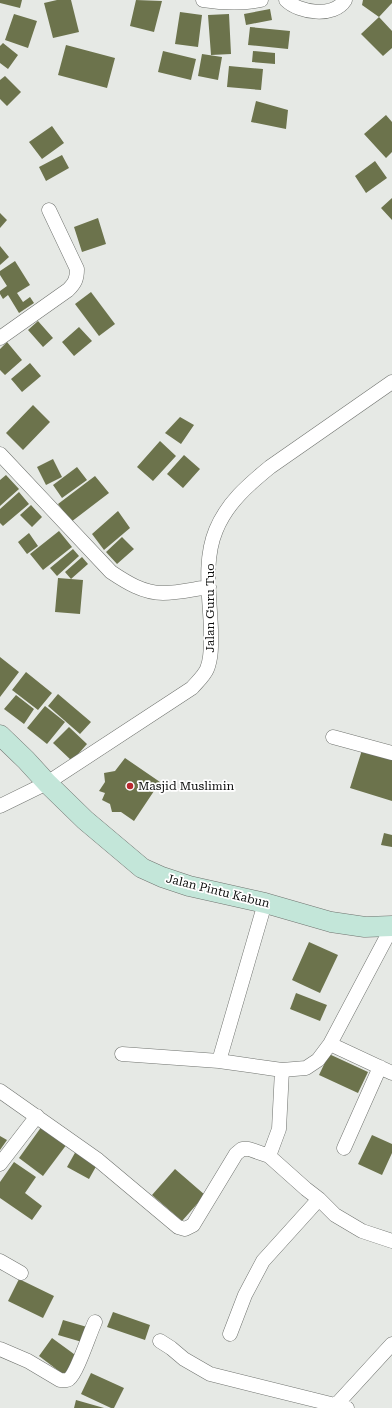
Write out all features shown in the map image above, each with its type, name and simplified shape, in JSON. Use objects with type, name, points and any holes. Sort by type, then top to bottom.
[{"type":"street","points":[[202,0],[222,3],[244,3],[261,0]]},
{"type":"street","points":[[286,0],[292,6],[309,11],[328,11],[341,6],[345,0]]},
{"type":"street","points":[[0,338],[68,290],[74,284],[77,277],[77,269],[49,210]]},
{"type":"street","name":"Jalan Guru Tuo","points":[[0,806],[47,783],[192,688],[207,669],[211,654],[209,567],[215,532],[222,518],[236,497],[270,466],[392,382]]},
{"type":"street","points":[[0,454],[111,572],[126,582],[144,590],[162,593],[209,587]]},
{"type":"street","name":"Jalan Pintu Kabun","points":[[0,735],[85,820],[142,868],[162,877],[189,886],[265,903],[331,922],[365,927],[392,927]]},
{"type":"street","points":[[333,737],[392,753]]},
{"type":"street","points":[[219,1061],[265,903]]},
{"type":"street","points":[[122,1054],[219,1061],[282,1070],[306,1068],[318,1060],[330,1044],[392,927]]},
{"type":"street","points":[[330,1044],[386,1070],[344,1148]]},
{"type":"street","points":[[269,1156],[279,1129],[282,1070]]},
{"type":"street","points":[[0,1091],[98,1160],[178,1226],[185,1229],[193,1225],[236,1154],[242,1149],[249,1149],[269,1156],[319,1199],[335,1215],[362,1231],[392,1241]]},
{"type":"street","points":[[0,1164],[37,1116]]},
{"type":"street","points":[[230,1334],[245,1295],[263,1261],[319,1199]]},
{"type":"street","points":[[0,1261],[21,1273]]},
{"type":"street","points":[[0,1349],[28,1361],[60,1380],[70,1379],[78,1364],[95,1322]]},
{"type":"street","points":[[160,1341],[196,1367],[210,1374],[266,1387],[307,1399],[341,1406],[392,1344]]},
{"type":"building","points":[[0,0],[22,0],[20,8],[0,3]]},
{"type":"building","points":[[57,0],[71,0],[79,32],[53,38],[44,3]]},
{"type":"building","points":[[136,0],[162,1],[154,32],[130,26]]},
{"type":"building","points":[[363,0],[392,0],[392,3],[379,17],[362,5]]},
{"type":"building","points":[[270,9],[272,20],[246,25],[244,14]]},
{"type":"building","points":[[180,12],[202,15],[198,47],[175,44]]},
{"type":"building","points":[[14,14],[37,21],[28,48],[5,40]]},
{"type":"building","points":[[229,14],[231,54],[211,55],[208,15]]},
{"type":"building","points":[[379,17],[392,31],[392,48],[383,56],[361,34]]},
{"type":"building","points":[[250,27],[290,31],[288,49],[248,45]]},
{"type":"building","points":[[3,43],[18,55],[8,69],[0,63],[0,46]]},
{"type":"building","points":[[66,45],[115,58],[107,88],[58,75]]},
{"type":"building","points":[[163,51],[196,59],[191,80],[158,72]]},
{"type":"building","points":[[253,51],[275,53],[275,64],[252,62]]},
{"type":"building","points":[[202,54],[222,57],[218,80],[198,76]]},
{"type":"building","points":[[229,66],[263,69],[261,90],[227,87]]},
{"type":"building","points":[[5,76],[21,92],[7,106],[0,99],[0,80]]},
{"type":"building","points":[[256,101],[288,110],[286,129],[251,122]]},
{"type":"building","points":[[386,115],[392,122],[392,152],[386,158],[364,134]]},
{"type":"building","points":[[52,126],[64,143],[42,159],[29,142]]},
{"type":"building","points":[[62,155],[69,168],[46,181],[39,167]]},
{"type":"building","points":[[375,161],[387,178],[366,193],[355,176]]},
{"type":"building","points":[[392,198],[392,220],[381,208]]},
{"type":"building","points":[[0,213],[7,220],[0,228]]},
{"type":"building","points":[[98,218],[106,244],[82,252],[74,227]]},
{"type":"building","points":[[0,246],[9,257],[0,265]]},
{"type":"building","points":[[15,261],[30,285],[17,293],[23,302],[30,297],[34,303],[19,313],[8,295],[3,299],[0,294],[0,291],[7,286],[0,275],[0,271]]},
{"type":"building","points":[[91,292],[115,324],[99,336],[75,304]]},
{"type":"building","points":[[38,321],[53,338],[43,347],[28,330]]},
{"type":"building","points":[[79,327],[92,341],[74,356],[62,342]]},
{"type":"building","points":[[7,342],[22,360],[5,375],[0,370],[0,349]]},
{"type":"building","points":[[30,363],[41,376],[22,392],[11,379]]},
{"type":"building","points":[[33,405],[50,422],[23,450],[6,433]]},
{"type":"building","points":[[180,417],[194,425],[181,444],[165,433]]},
{"type":"building","points":[[160,441],[176,456],[153,481],[137,467]]},
{"type":"building","points":[[184,455],[200,469],[183,488],[167,474]]},
{"type":"building","points":[[53,459],[62,477],[46,485],[37,467]]},
{"type":"building","points":[[77,467],[87,480],[62,498],[53,485]]},
{"type":"building","points":[[6,475],[19,489],[0,506],[0,480]]},
{"type":"building","points":[[95,476],[109,493],[71,522],[58,504]]},
{"type":"building","points":[[19,492],[29,504],[3,526],[0,523],[0,509]]},
{"type":"building","points":[[31,505],[42,517],[32,527],[20,515]]},
{"type":"building","points":[[118,511],[130,528],[104,550],[92,534]]},
{"type":"building","points":[[59,531],[72,547],[43,570],[30,554]]},
{"type":"building","points":[[29,533],[38,546],[27,554],[18,542]]},
{"type":"building","points":[[122,537],[134,549],[117,564],[106,552]]},
{"type":"building","points":[[73,549],[79,556],[57,576],[50,568]]},
{"type":"building","points":[[82,557],[88,564],[71,579],[65,572]]},
{"type":"building","points":[[58,578],[83,580],[80,614],[55,612]]},
{"type":"building","points":[[0,657],[19,672],[0,697]]},
{"type":"building","points":[[26,672],[52,693],[38,710],[12,690]]},
{"type":"building","points":[[58,694],[91,722],[80,734],[48,706]]},
{"type":"building","points":[[16,695],[34,709],[24,724],[4,709]]},
{"type":"building","points":[[45,706],[65,722],[47,744],[27,728]]},
{"type":"building","points":[[69,727],[87,744],[72,761],[53,743]]},
{"type":"building","points":[[362,750],[392,759],[392,801],[350,788]]},
{"type":"building","name":"Masjid Muslimin","points":[[125,758],[160,782],[134,821],[121,812],[112,812],[110,804],[102,800],[105,793],[99,791],[105,782],[104,773],[115,771]]},
{"type":"building","points":[[384,833],[392,835],[392,847],[381,845]]},
{"type":"building","points":[[309,942],[338,955],[320,993],[292,980]]},
{"type":"building","points":[[296,993],[327,1005],[320,1021],[290,1009]]},
{"type":"building","points":[[329,1054],[368,1072],[358,1093],[319,1075]]},
{"type":"building","points":[[42,1126],[67,1144],[43,1176],[19,1158]]},
{"type":"building","points":[[372,1135],[392,1144],[392,1153],[382,1175],[358,1164]]},
{"type":"building","points":[[0,1136],[7,1140],[0,1150]]},
{"type":"building","points":[[76,1151],[98,1163],[89,1179],[67,1167]]},
{"type":"building","points":[[14,1162],[36,1177],[25,1193],[42,1206],[32,1220],[0,1198],[0,1182]]},
{"type":"building","points":[[175,1169],[205,1195],[182,1221],[152,1195]]},
{"type":"building","points":[[19,1279],[54,1296],[43,1318],[8,1301]]},
{"type":"building","points":[[113,1312],[150,1325],[145,1340],[107,1327]]},
{"type":"building","points":[[63,1320],[87,1327],[82,1342],[58,1335]]},
{"type":"building","points":[[52,1338],[78,1357],[64,1375],[39,1356]]},
{"type":"building","points":[[91,1373],[124,1388],[114,1408],[81,1394]]},
{"type":"building","points":[[76,1400],[104,1408],[74,1408]]},
{"type":"place","name":"Masjid Muslimin","points":[[130,786]]}]
